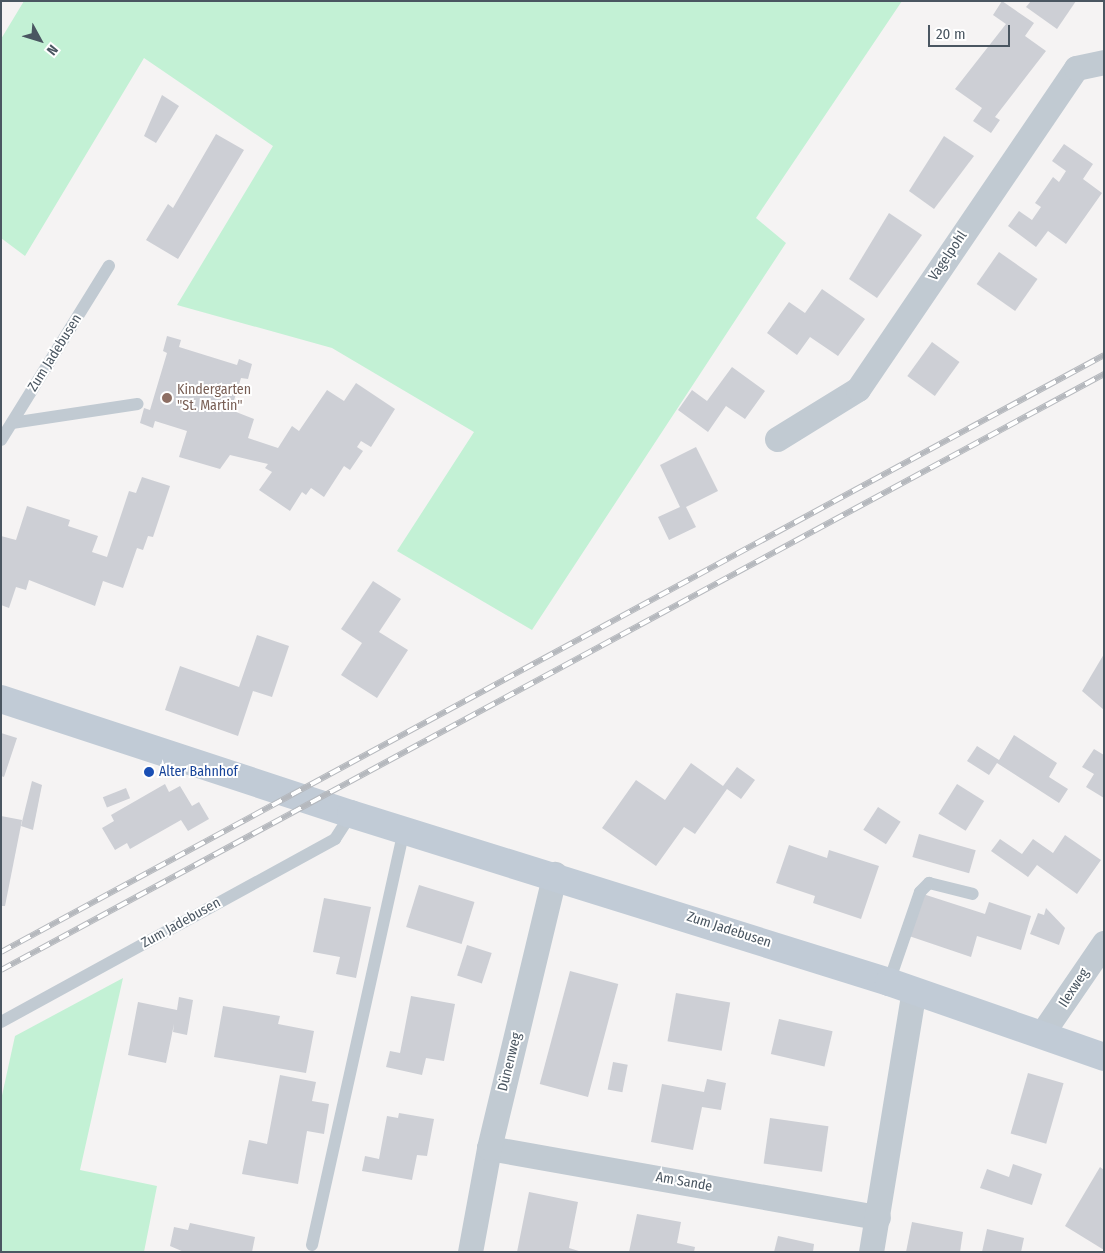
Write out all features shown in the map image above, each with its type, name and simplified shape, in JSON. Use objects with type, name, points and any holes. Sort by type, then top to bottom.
[{"type":"street","name":"Vagelpohl","points":[[777,439],[858,389],[1076,68],[1104,62]]},
{"type":"street","name":"Zum Jadebusen","points":[[1,699],[351,814],[555,874],[902,986],[1043,1032],[1104,1057]]},
{"type":"street","name":"Dünenweg","points":[[470,1252],[489,1148],[555,874]]},
{"type":"street","name":"Ilexweg","points":[[1043,1032],[1104,943]]},
{"type":"street","points":[[871,1252],[878,1218],[902,986]]},
{"type":"street","name":"Am Sande","points":[[489,1148],[878,1218]]},
{"type":"lane","name":"Zum Jadebusen","points":[[1,440],[109,266]]},
{"type":"lane","points":[[12,423],[138,404]]},
{"type":"lane","name":"Zum Jadebusen","points":[[1,1022],[335,839],[351,814]]},
{"type":"lane","points":[[312,1245],[404,830]]},
{"type":"lane","points":[[902,986],[920,892],[929,883],[972,894]]},
{"type":"green space","points":[[24,1],[902,1],[756,218],[786,243],[532,630],[397,551],[474,432],[332,348],[177,305],[273,146],[144,58],[25,256],[1,238],[1,39]]},
{"type":"green space","points":[[123,978],[80,1170],[157,1186],[144,1252],[1,1252],[1,1100],[15,1036]]},
{"type":"building","points":[[1002,1],[1034,23],[1025,36],[1046,51],[995,117],[1000,120],[991,133],[973,121],[982,108],[955,89],[1006,24],[993,15]]},
{"type":"building","points":[[1031,1],[1076,1],[1057,29],[1026,7]]},
{"type":"building","points":[[162,95],[179,106],[156,143],[144,136]]},
{"type":"building","points":[[216,134],[244,150],[178,259],[146,240],[168,204],[173,208]]},
{"type":"building","points":[[944,136],[974,156],[934,209],[909,191]]},
{"type":"building","points":[[1064,144],[1093,164],[1083,179],[1102,193],[1066,244],[1048,231],[1036,247],[1008,226],[1019,211],[1032,220],[1041,207],[1035,203],[1053,177],[1059,182],[1066,171],[1052,161]]},
{"type":"building","points":[[889,213],[922,235],[877,298],[849,279]]},
{"type":"building","points":[[999,252],[1038,279],[1015,311],[977,284]]},
{"type":"building","points":[[822,289],[865,319],[838,356],[810,337],[797,355],[767,333],[789,302],[805,313]]},
{"type":"building","points":[[167,336],[181,340],[179,347],[237,365],[239,359],[252,364],[248,379],[241,378],[231,410],[254,419],[248,438],[278,448],[292,426],[299,431],[327,390],[344,401],[356,383],[395,409],[371,447],[361,441],[357,447],[363,451],[350,470],[344,466],[324,497],[311,488],[306,495],[302,492],[290,511],[259,490],[272,472],[265,468],[268,464],[230,455],[220,469],[179,457],[187,431],[155,421],[153,428],[140,423],[144,408],[150,410],[167,353],[163,351]]},
{"type":"building","points":[[932,342],[960,362],[935,396],[907,376]]},
{"type":"building","points":[[732,367],[765,391],[745,419],[726,406],[708,432],[678,410],[692,390],[707,401]]},
{"type":"building","points":[[696,447],[718,491],[686,507],[696,527],[669,540],[658,517],[680,507],[660,465]]},
{"type":"building","points":[[142,477],[170,486],[153,537],[148,536],[143,550],[137,548],[123,588],[103,581],[95,606],[29,580],[26,590],[16,587],[9,608],[1,605],[1,536],[16,540],[27,506],[70,520],[68,526],[98,536],[92,552],[107,557],[129,491],[136,493]]},
{"type":"building","points":[[373,581],[401,599],[379,632],[408,650],[377,698],[341,675],[362,643],[341,629]]},
{"type":"building","points":[[257,635],[289,646],[272,697],[253,691],[238,736],[165,710],[180,666],[239,687]]},
{"type":"building","points":[[1104,654],[1104,710],[1082,691]]},
{"type":"building","points":[[1,733],[17,738],[4,777],[1,776]]},
{"type":"building","points":[[1014,735],[1057,763],[1049,777],[1068,789],[1059,803],[997,763],[989,775],[967,761],[977,746],[999,760]]},
{"type":"building","points":[[1094,749],[1104,755],[1104,798],[1086,787],[1094,774],[1082,767]]},
{"type":"building","points":[[691,763],[723,786],[737,767],[755,780],[741,799],[727,789],[695,834],[684,827],[656,866],[602,828],[636,780],[665,800]]},
{"type":"building","points":[[32,781],[42,785],[33,830],[21,826]]},
{"type":"building","points":[[165,784],[169,792],[180,786],[192,806],[199,802],[209,819],[188,831],[181,820],[130,849],[127,843],[115,850],[102,828],[114,821],[111,815]]},
{"type":"building","points":[[957,784],[984,801],[966,831],[938,814]]},
{"type":"building","points":[[126,788],[130,798],[107,808],[103,797]]},
{"type":"building","points":[[878,807],[901,822],[886,844],[863,830]]},
{"type":"building","points":[[1,816],[22,820],[5,906],[1,906]]},
{"type":"building","points":[[919,834],[976,850],[969,873],[912,857]]},
{"type":"building","points":[[1065,835],[1101,860],[1077,894],[1037,865],[1028,877],[991,851],[1000,839],[1022,854],[1033,839],[1053,853]]},
{"type":"building","points":[[789,845],[827,858],[829,850],[879,866],[861,919],[813,903],[815,896],[776,883]]},
{"type":"building","points":[[419,885],[474,902],[462,944],[406,927]]},
{"type":"building","points":[[923,894],[985,914],[989,902],[1031,916],[1021,950],[977,936],[971,957],[909,936]]},
{"type":"building","points":[[324,898],[371,907],[356,978],[336,974],[340,957],[313,952]]},
{"type":"building","points":[[1046,908],[1065,928],[1059,945],[1030,934],[1038,913],[1044,915]]},
{"type":"building","points":[[467,945],[492,953],[482,983],[457,975]]},
{"type":"building","points":[[570,971],[618,984],[588,1097],[540,1084]]},
{"type":"building","points":[[676,993],[730,1003],[722,1051],[667,1041]]},
{"type":"building","points":[[411,996],[455,1004],[444,1061],[426,1058],[422,1075],[386,1067],[390,1051],[400,1053]]},
{"type":"building","points":[[179,997],[193,1000],[187,1035],[173,1032],[174,1024],[166,1063],[128,1055],[138,1002],[177,1010]]},
{"type":"building","points":[[223,1006],[280,1016],[278,1024],[314,1031],[306,1073],[214,1057]]},
{"type":"building","points":[[779,1019],[833,1031],[824,1066],[771,1054]]},
{"type":"building","points":[[613,1062],[628,1065],[622,1092],[608,1089]]},
{"type":"building","points":[[1028,1073],[1064,1083],[1046,1144],[1011,1134]]},
{"type":"building","points":[[280,1075],[316,1082],[312,1101],[329,1104],[324,1134],[307,1131],[298,1184],[242,1174],[249,1140],[267,1144]]},
{"type":"building","points":[[707,1079],[726,1083],[721,1110],[702,1107],[693,1150],[651,1142],[662,1084],[704,1092]]},
{"type":"building","points":[[399,1113],[434,1119],[427,1156],[417,1155],[412,1180],[362,1171],[365,1156],[379,1159],[387,1116],[398,1118]]},
{"type":"building","points":[[770,1118],[828,1126],[822,1172],[764,1164]]},
{"type":"building","points":[[1013,1164],[1042,1174],[1032,1205],[980,1188],[987,1169],[1009,1177]]},
{"type":"building","points":[[1100,1167],[1104,1170],[1104,1250],[1065,1226]]},
{"type":"building","points":[[529,1192],[578,1202],[569,1248],[582,1252],[517,1252]]},
{"type":"building","points":[[637,1214],[681,1222],[677,1243],[695,1247],[694,1252],[629,1252]]},
{"type":"building","points":[[912,1222],[963,1232],[960,1252],[906,1252]]},
{"type":"building","points":[[190,1223],[255,1237],[252,1252],[184,1252],[170,1246],[174,1227],[188,1230]]},
{"type":"building","points":[[987,1229],[1024,1238],[1021,1252],[982,1252]]},
{"type":"building","points":[[778,1236],[814,1244],[813,1252],[774,1252]]},
{"type":"railway","points":[[1,952],[1104,355]]},
{"type":"railway","points":[[1,970],[1104,374]]},
{"type":"place","name":"Kindergarten \"St. Martin\"","points":[[167,398]]},
{"type":"place","name":"Alter Bahnhof","points":[[149,772]]}]
